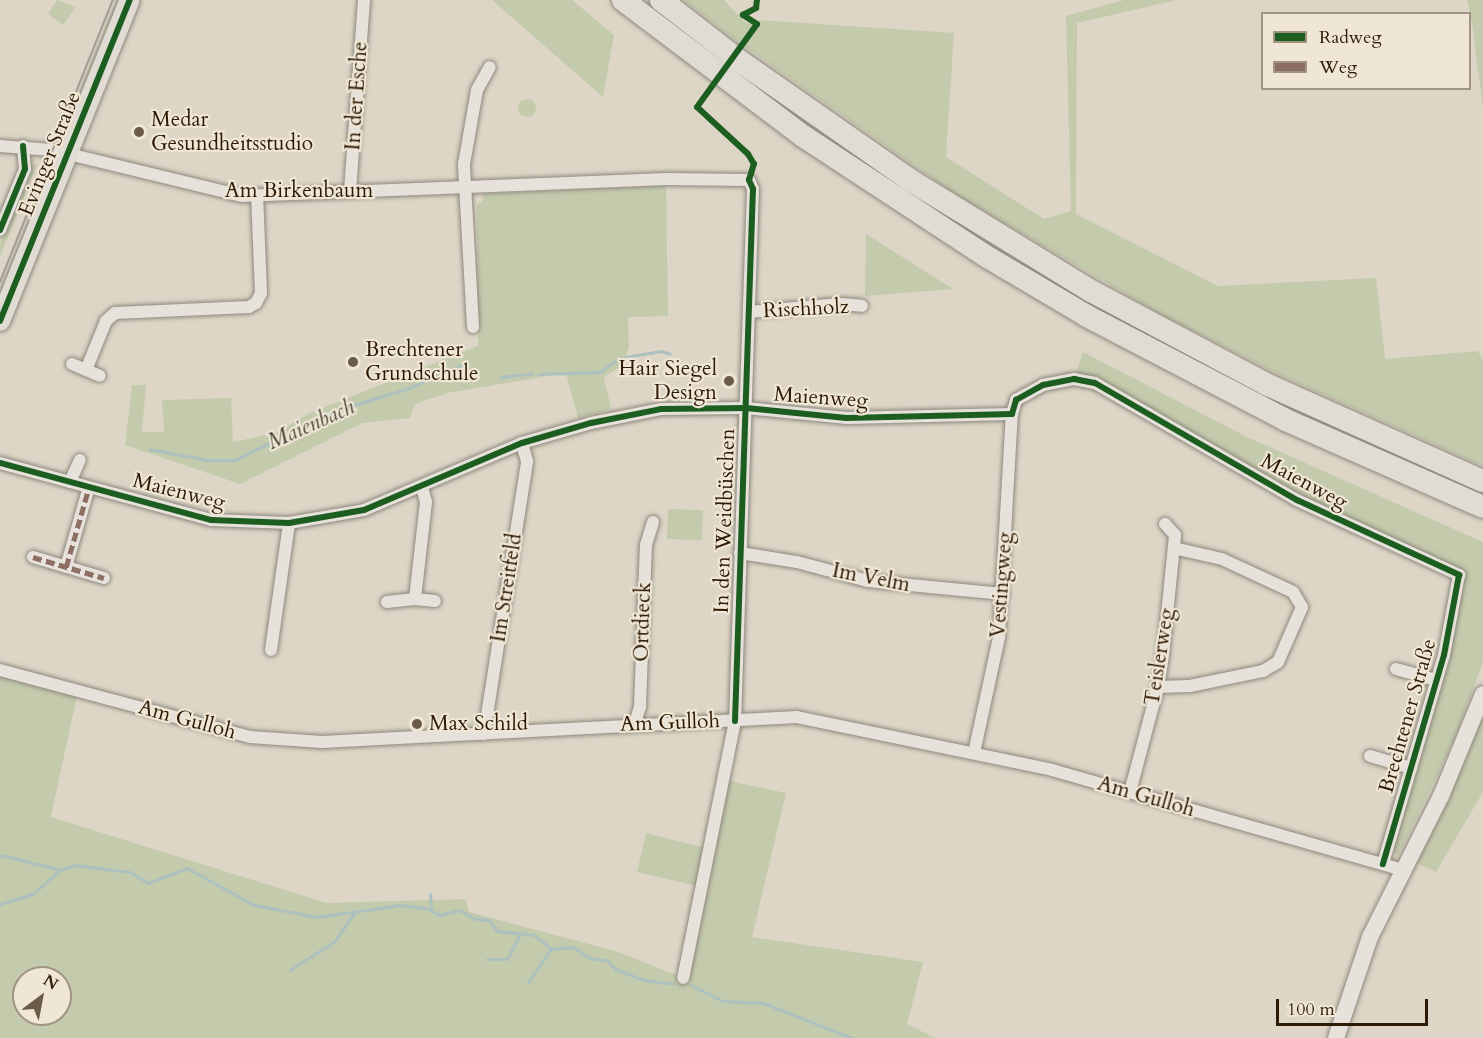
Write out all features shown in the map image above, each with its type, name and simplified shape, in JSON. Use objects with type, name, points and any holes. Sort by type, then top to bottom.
[{"type":"highway","points":[[623,0],[803,136],[951,234],[1067,304],[1287,420],[1483,507]]},
{"type":"highway","points":[[661,0],[751,69],[901,174],[1091,291],[1268,385],[1483,481]]},
{"type":"main road","name":"Evinger Straße","points":[[0,321],[130,0]]},
{"type":"street","name":"In der Esche","points":[[350,191],[364,0]]},
{"type":"street","points":[[473,327],[464,187],[469,128],[477,90],[490,67]]},
{"type":"street","name":"Am Birkenbaum","points":[[0,146],[23,146],[67,155],[223,194],[257,195],[688,178],[749,180]]},
{"type":"street","name":"Evinger Straße","points":[[0,230],[25,169],[23,146]]},
{"type":"street","name":"In den Weidbüschen","points":[[683,978],[735,721],[753,189],[749,180]]},
{"type":"street","points":[[86,370],[106,321],[115,313],[249,307],[256,303],[261,293],[257,195]]},
{"type":"street","name":"Rischholz","points":[[749,312],[841,304],[862,306]]},
{"type":"street","points":[[72,364],[100,376]]},
{"type":"street","name":"Maienweg","points":[[0,463],[212,520],[289,523],[364,510],[522,443],[591,423],[661,409],[746,408],[847,418],[1012,414],[1016,400],[1043,384],[1074,379],[1095,383],[1297,500],[1459,575]]},
{"type":"street","name":"Vestingweg","points":[[974,753],[993,669],[1003,594],[1012,414]]},
{"type":"street","name":"Im Streitfeld","points":[[484,734],[527,461],[522,443]]},
{"type":"street","points":[[70,482],[80,460]]},
{"type":"street","points":[[66,567],[89,487]]},
{"type":"street","points":[[415,599],[426,502],[422,487]]},
{"type":"street","name":"Ortdieck","points":[[635,723],[640,708],[646,545],[653,522]]},
{"type":"street","points":[[271,650],[289,523]]},
{"type":"street","name":"Teislerweg","points":[[1130,792],[1158,687],[1175,535],[1165,524]]},
{"type":"street","points":[[1158,687],[1190,686],[1263,671],[1278,662],[1302,607],[1293,592],[1232,564],[1174,548]]},
{"type":"street","name":"Im Velm","points":[[740,553],[797,562],[868,581],[1003,594]]},
{"type":"street","points":[[33,557],[104,578]]},
{"type":"street","name":"Brechtener Straße","points":[[1383,864],[1436,681],[1459,575]]},
{"type":"street","points":[[387,602],[415,599],[435,601]]},
{"type":"street","name":"Brechtener Straße","points":[[1396,669],[1436,681]]},
{"type":"street","name":"Am Gulloh","points":[[0,670],[250,737],[322,742],[484,734],[635,723],[798,717],[974,753],[1130,792],[1402,870]]},
{"type":"street","points":[[1336,1038],[1355,974],[1402,870],[1441,796],[1483,694]]},
{"type":"street","name":"Brechtener Straße","points":[[1370,756],[1411,768]]},
{"type":"green space","points":[[57,0],[76,7],[63,25],[48,14]]},
{"type":"green space","points":[[117,0],[123,0],[71,113],[93,58]]},
{"type":"green space","points":[[492,0],[572,0],[614,35],[603,97]]},
{"type":"green space","points":[[684,0],[724,0],[745,22],[753,24],[739,43]]},
{"type":"green space","points":[[1124,0],[1177,0],[1077,23],[1076,214],[1218,286],[1376,278],[1385,359],[1478,351],[1483,360],[1483,466],[1284,377],[1160,314],[955,194],[744,46],[759,27],[759,20],[954,33],[946,157],[1044,219],[1071,211],[1066,16]]},
{"type":"green space","points":[[1467,0],[1483,0],[1483,109],[1471,12]]},
{"type":"green space","points":[[523,99],[531,99],[536,104],[534,115],[523,117],[518,112],[518,104]]},
{"type":"green space","points":[[37,164],[0,256],[0,244],[30,167]]},
{"type":"green space","points":[[48,171],[52,173],[0,299],[0,291]]},
{"type":"green space","points":[[666,185],[668,316],[628,317],[629,346],[624,364],[604,377],[611,409],[578,418],[566,373],[447,393],[415,404],[410,418],[362,423],[240,484],[125,445],[132,385],[146,385],[142,432],[164,432],[162,400],[231,398],[233,442],[276,433],[310,413],[478,346],[477,205],[483,200],[482,194]]},
{"type":"green space","points":[[866,234],[953,289],[865,296]]},
{"type":"green space","points":[[1083,352],[1247,437],[1483,542],[1483,662],[1455,738],[1398,856],[1388,847],[1459,575],[1419,558],[1074,379]]},
{"type":"green space","points":[[668,509],[703,510],[702,540],[667,539]]},
{"type":"green space","points":[[0,670],[78,691],[51,817],[327,903],[466,899],[469,912],[619,952],[683,978],[706,888],[637,872],[646,833],[714,850],[729,781],[786,793],[752,937],[923,962],[907,1024],[935,1038],[0,1038]]},
{"type":"green space","points":[[1483,715],[1483,792],[1436,872],[1414,862],[1459,775]]},
{"type":"waterway","name":"Maienbach","points":[[538,374],[600,372],[619,358],[661,351],[670,354]]},
{"type":"waterway","name":"Maienbach","points":[[150,449],[207,460],[235,460],[333,411],[407,389],[468,362]]},
{"type":"waterway","name":"Maienbach","points":[[501,377],[532,374]]},
{"type":"waterway","points":[[1,855],[60,870]]},
{"type":"waterway","points":[[0,904],[33,894],[60,870],[75,865],[130,872],[148,883],[187,868],[254,905],[317,917],[401,905],[428,909],[440,915],[459,910],[475,919],[489,920],[497,931],[534,935],[551,949],[573,947],[590,958],[608,961],[615,969],[643,980],[674,984]]},
{"type":"waterway","points":[[430,894],[431,910]]},
{"type":"waterway","points":[[290,970],[335,941],[354,913]]},
{"type":"waterway","points":[[487,959],[507,959],[520,935]]},
{"type":"waterway","points":[[528,982],[551,949]]},
{"type":"waterway","points":[[691,985],[723,1001],[763,1003],[852,1038]]},
{"type":"tram line","points":[[0,282],[113,0]]},
{"type":"marked path","points":[[66,567],[89,487]]},
{"type":"marked path","points":[[33,557],[104,578]]},
{"type":"cycle path","points":[[0,321],[130,0]]},
{"type":"cycle path","points":[[735,721],[753,189],[749,180],[754,164],[748,154],[697,107],[757,24],[743,15],[756,8],[757,0]]},
{"type":"cycle path","points":[[0,230],[25,169],[23,146]]},
{"type":"cycle path","points":[[0,463],[211,520],[289,523],[364,510],[522,443],[591,423],[661,409],[746,408],[847,418],[1012,414],[1016,400],[1043,385],[1074,379],[1095,383],[1297,500],[1459,575],[1444,655],[1383,864]]},
{"type":"place","name":"Medar Gesundheitsstudio","points":[[139,132]]},
{"type":"place","name":"Brechtener Grundschule","points":[[353,362]]},
{"type":"place","name":"Hair Siegel Design","points":[[729,381]]},
{"type":"place","name":"Max Schild","points":[[417,724]]}]
